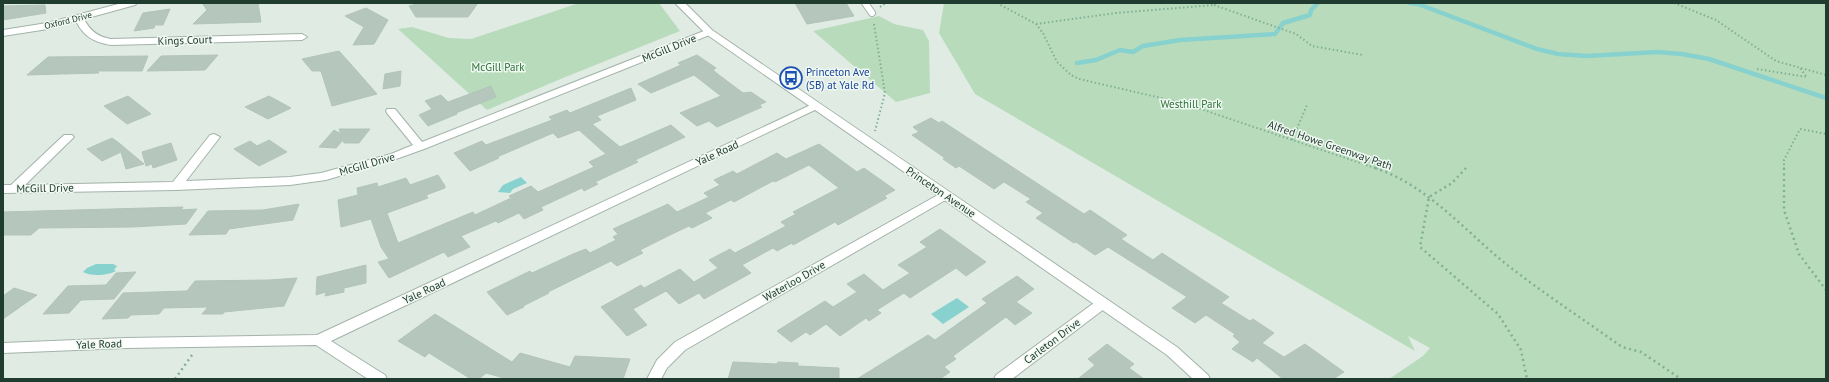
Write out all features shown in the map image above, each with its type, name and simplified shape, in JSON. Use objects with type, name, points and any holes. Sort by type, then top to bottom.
[{"type":"street","name":"Oxford Drive","points":[[3,33],[36,28],[79,18],[132,3]]},
{"type":"street","name":"Princeton Avenue","points":[[680,3],[709,32],[869,144],[1172,351],[1203,379]]},
{"type":"street","name":"Kings Court","points":[[79,18],[88,34],[93,38],[111,42],[302,37]]},
{"type":"street","name":"McGill Drive","points":[[9,189],[176,186],[307,180],[376,163],[709,32]]},
{"type":"street","name":"Yale Road","points":[[3,348],[125,343],[319,340],[815,106]]},
{"type":"street","points":[[391,111],[420,146]]},
{"type":"street","points":[[9,189],[68,137]]},
{"type":"street","points":[[176,186],[214,137]]},
{"type":"street","name":"Waterloo Drive","points":[[654,379],[662,364],[680,346],[945,195]]},
{"type":"street","name":"Carleton Drive","points":[[1001,379],[1103,303]]},
{"type":"street","points":[[319,340],[380,379]]},
{"type":"lane","points":[[865,3],[872,13]]},
{"type":"path","name":"Alfred Howe Greenway Path","points":[[997,3],[1036,24],[1043,33],[1057,62],[1071,75],[1079,79],[1183,103],[1391,173],[1429,197],[1506,264],[1622,347],[1641,352],[1681,379]]},
{"type":"path","points":[[1674,3],[1716,20],[1776,61],[1826,74]]},
{"type":"path","points":[[1036,24],[1215,4],[1296,34],[1312,46],[1363,56]]},
{"type":"path","points":[[869,144],[874,137],[885,93],[872,13]]},
{"type":"path","points":[[1757,69],[1807,77],[1799,67]]},
{"type":"path","points":[[1292,140],[1306,104]]},
{"type":"path","points":[[1826,134],[1800,129],[1784,160],[1784,210],[1799,254],[1826,290]]},
{"type":"path","points":[[1466,168],[1452,183],[1429,197],[1420,247],[1498,314],[1522,350],[1527,379]]},
{"type":"path","points":[[175,379],[187,362]]},
{"type":"green space","name":"McGill Park","points":[[579,3],[659,3],[680,31],[487,110],[398,29],[412,27],[449,38],[471,39]]},
{"type":"green space","name":"Westhill Park","points":[[944,3],[1826,3],[1826,379],[1389,379],[1423,356],[1430,348],[1408,336],[1415,351],[975,94],[939,33]]},
{"type":"green space","points":[[879,16],[894,24],[923,30],[929,41],[930,93],[896,102],[813,31]]},
{"type":"water","points":[[521,177],[527,183],[513,189],[510,193],[498,192],[503,185]]},
{"type":"water","points":[[96,264],[113,264],[117,266],[114,270],[116,271],[109,274],[100,275],[91,275],[83,272],[87,268]]},
{"type":"water","points":[[957,298],[969,307],[943,324],[931,314]]},
{"type":"building","points":[[202,3],[258,3],[261,22],[193,24],[207,10]]},
{"type":"building","points":[[420,3],[478,3],[468,17],[416,17],[409,6]]},
{"type":"building","points":[[795,3],[846,3],[854,16],[807,24]]},
{"type":"building","points":[[45,5],[46,13],[3,20],[3,6]]},
{"type":"building","points":[[366,8],[388,20],[374,44],[353,45],[364,27],[345,16]]},
{"type":"building","points":[[170,9],[163,25],[155,25],[154,28],[134,31],[143,13]]},
{"type":"building","points":[[339,51],[377,94],[332,106],[321,71],[312,71],[302,59]]},
{"type":"building","points":[[218,55],[205,70],[147,71],[161,56]]},
{"type":"building","points":[[697,55],[716,68],[713,70],[743,93],[751,92],[766,102],[759,105],[762,107],[717,127],[709,121],[697,126],[680,113],[721,96],[694,75],[651,93],[638,84],[681,65],[678,63]]},
{"type":"building","points":[[148,56],[142,71],[97,71],[99,73],[27,75],[48,57]]},
{"type":"building","points":[[401,71],[400,86],[383,89],[385,74]]},
{"type":"building","points":[[491,86],[496,97],[428,126],[419,115],[432,109],[425,101],[441,95],[448,102]]},
{"type":"building","points":[[631,88],[636,100],[597,116],[601,120],[592,124],[620,147],[671,125],[685,137],[635,160],[638,162],[595,182],[598,184],[584,191],[582,188],[541,207],[543,210],[524,219],[519,213],[498,223],[496,221],[461,236],[470,247],[448,257],[444,252],[389,278],[378,262],[389,259],[381,247],[371,219],[341,227],[338,200],[358,195],[357,188],[377,183],[378,187],[406,178],[410,185],[438,175],[445,186],[445,188],[426,195],[428,198],[387,213],[398,243],[473,212],[475,215],[511,198],[509,196],[531,186],[538,192],[594,167],[589,162],[606,154],[579,130],[558,138],[553,133],[497,157],[499,158],[470,171],[454,153],[482,141],[486,145],[552,120],[549,117],[567,110],[570,113]]},
{"type":"building","points":[[128,96],[151,114],[127,124],[104,106]]},
{"type":"building","points":[[269,96],[291,108],[268,119],[245,107]]},
{"type":"building","points":[[931,118],[939,123],[942,121],[1084,214],[1090,210],[1127,235],[1121,239],[1153,260],[1162,253],[1229,297],[1221,303],[1250,321],[1253,319],[1274,333],[1262,343],[1284,357],[1305,344],[1344,372],[1333,379],[1283,379],[1257,358],[1253,362],[1232,349],[1240,342],[1233,336],[1235,334],[1206,315],[1195,323],[1172,308],[1187,297],[1108,247],[1095,255],[1076,242],[1074,243],[1036,218],[1043,213],[1026,202],[1031,199],[1004,182],[994,189],[959,166],[956,168],[943,159],[945,158],[912,135],[919,132],[913,127]]},
{"type":"building","points":[[339,129],[370,129],[359,143],[344,143],[343,140],[336,148],[319,147],[334,130],[341,134]]},
{"type":"building","points":[[112,138],[144,164],[126,169],[121,152],[102,161],[87,149]]},
{"type":"building","points":[[269,140],[287,152],[259,166],[234,149],[250,141],[257,146]]},
{"type":"building","points":[[171,143],[177,160],[153,168],[152,164],[146,166],[142,152]]},
{"type":"building","points":[[819,144],[857,172],[864,168],[895,190],[884,196],[887,198],[838,225],[835,222],[793,245],[792,243],[777,251],[773,248],[742,265],[751,273],[704,299],[699,293],[679,304],[666,291],[633,309],[647,325],[627,336],[601,307],[641,285],[644,288],[680,269],[694,282],[718,268],[709,260],[730,249],[735,253],[786,226],[781,222],[796,214],[793,212],[839,188],[809,165],[775,182],[773,181],[734,202],[731,200],[705,213],[712,218],[692,228],[689,226],[640,250],[643,253],[617,266],[611,261],[548,292],[549,293],[507,315],[487,292],[530,271],[532,273],[586,249],[590,253],[616,240],[613,237],[618,234],[613,229],[668,204],[677,212],[709,197],[704,193],[720,185],[714,180],[733,171],[737,174],[777,153],[786,159]]},
{"type":"building","points":[[299,204],[293,220],[229,229],[226,234],[189,235],[208,211],[263,210]]},
{"type":"building","points":[[183,207],[181,210],[197,209],[186,224],[133,227],[39,228],[31,235],[3,235],[3,212]]},
{"type":"building","points":[[940,229],[986,262],[966,276],[956,268],[910,298],[904,293],[877,310],[881,313],[869,321],[866,318],[840,336],[826,324],[810,335],[806,332],[791,342],[777,331],[825,301],[833,307],[857,292],[847,284],[864,274],[883,290],[910,273],[898,265],[927,247],[920,242]]},
{"type":"building","points":[[366,265],[366,283],[344,288],[344,292],[325,296],[326,292],[316,295],[317,277]]},
{"type":"building","points":[[136,272],[114,299],[81,300],[69,313],[43,314],[68,286],[106,285],[116,273]]},
{"type":"building","points":[[1017,276],[1034,289],[1016,302],[1032,313],[1015,325],[1006,317],[953,356],[956,359],[944,367],[950,372],[940,379],[857,379],[928,335],[935,340],[987,303],[982,299]]},
{"type":"building","points":[[297,278],[284,306],[224,312],[223,314],[202,314],[208,307],[164,308],[159,314],[131,315],[128,318],[102,319],[123,293],[187,291],[195,281]]},
{"type":"building","points":[[14,288],[37,295],[3,319],[3,296]]},
{"type":"building","points":[[435,314],[512,362],[520,353],[570,367],[575,356],[630,359],[623,379],[508,379],[486,373],[479,379],[471,379],[429,353],[425,357],[398,341]]},
{"type":"building","points":[[1107,344],[1134,364],[1129,368],[1144,379],[1078,379],[1095,365],[1088,359]]},
{"type":"building","points":[[733,362],[777,364],[778,362],[798,363],[798,366],[839,368],[839,379],[728,379]]},
{"type":"waterway","points":[[1077,63],[1096,60],[1120,50],[1133,52],[1143,46],[1180,40],[1275,34],[1283,23],[1310,15],[1311,10],[1318,3]]},
{"type":"waterway","points":[[1410,3],[1418,4],[1537,49],[1558,54],[1587,56],[1657,52],[1682,54],[1709,59],[1826,98]]},
{"type":"place","name":"Princeton Ave (SB) at Yale Rd","points":[[791,78]]}]
